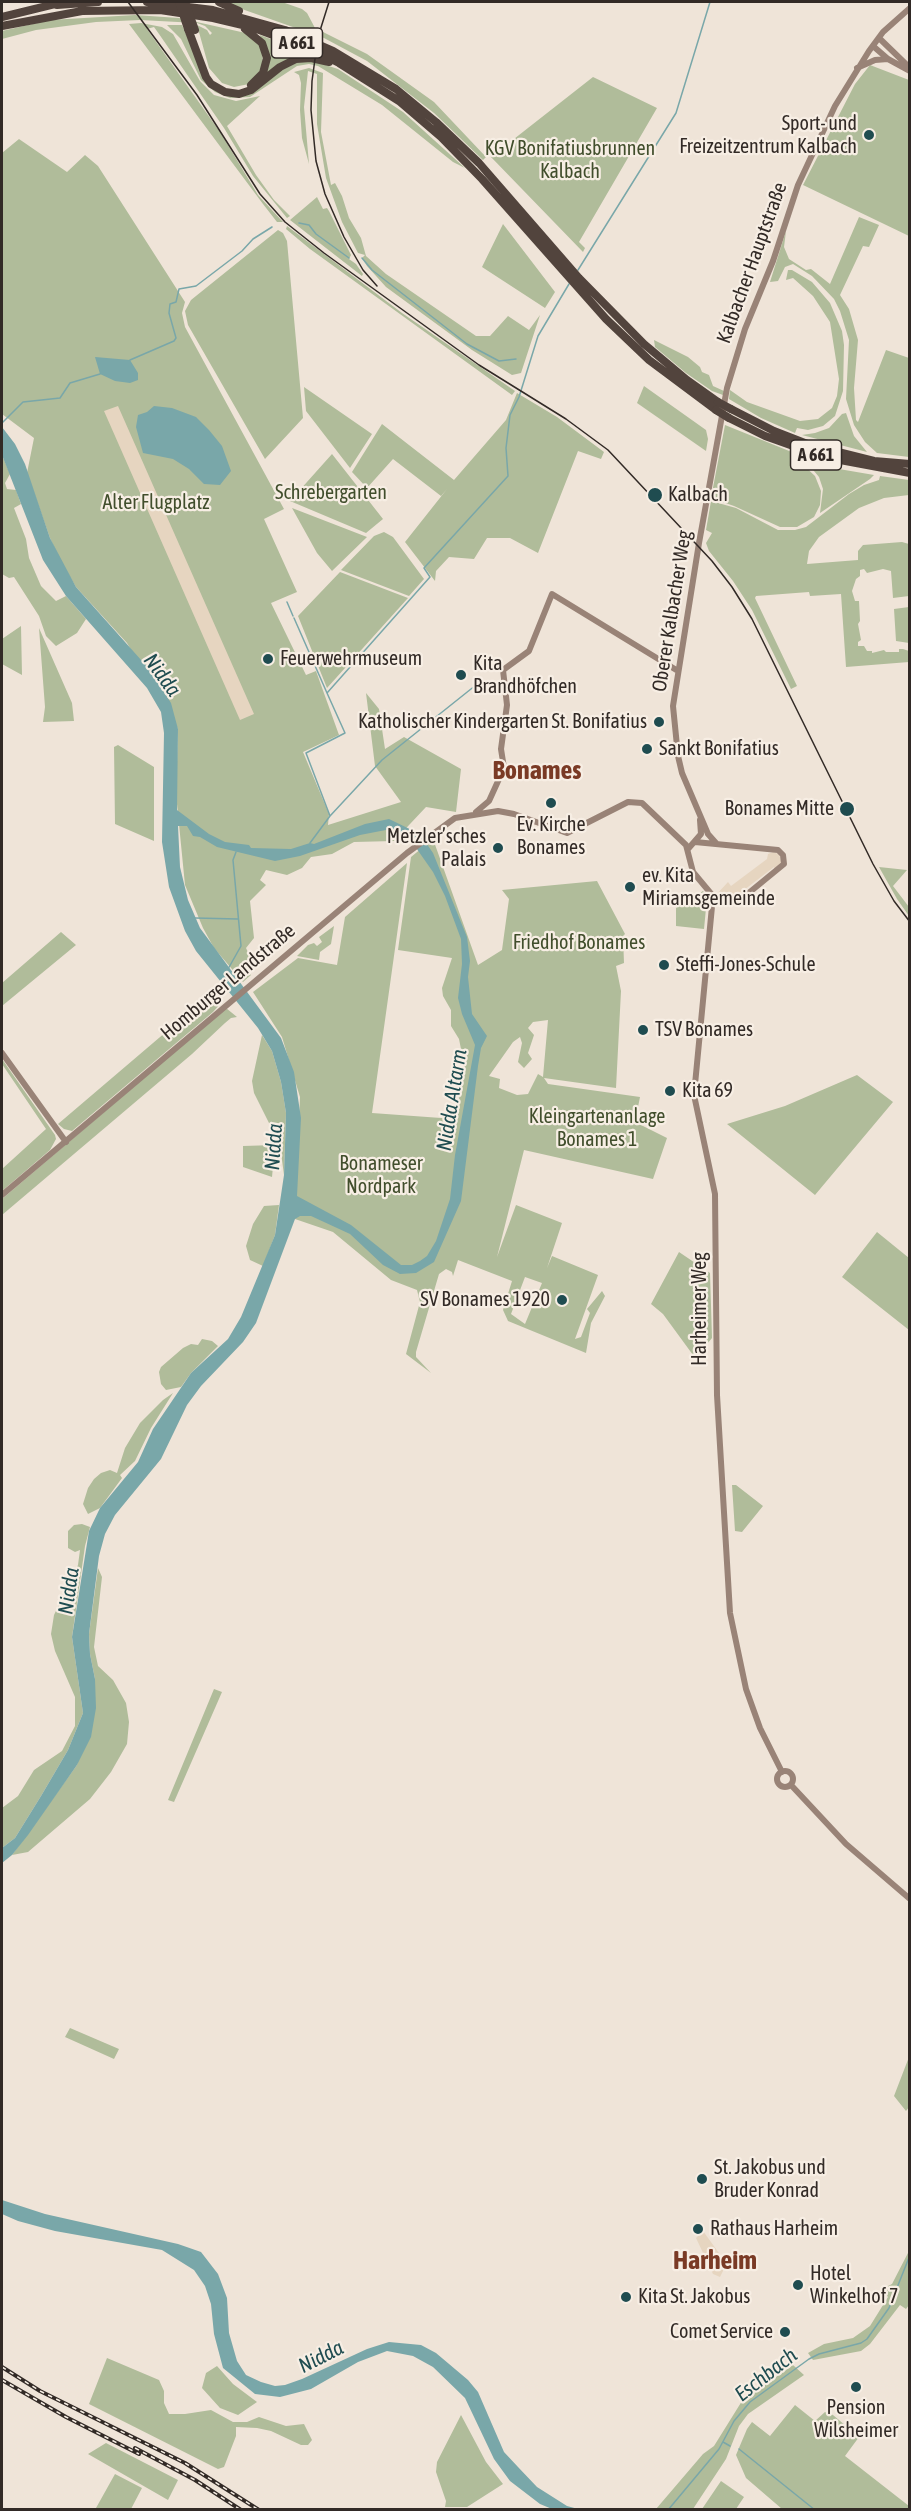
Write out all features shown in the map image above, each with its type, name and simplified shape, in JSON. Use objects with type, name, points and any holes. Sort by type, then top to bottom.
[{"type":"highway","points":[[2,17],[63,2]]},
{"type":"highway","points":[[42,8],[98,2]]},
{"type":"highway","name":"A 661","points":[[147,2],[193,6],[255,20],[315,42],[373,73],[436,122],[479,163],[568,272]]},
{"type":"highway","points":[[179,2],[211,75],[223,86],[246,88],[259,79],[263,73],[266,66],[266,50],[257,37],[231,22]]},
{"type":"highway","points":[[185,2],[206,77],[218,89],[225,92],[239,94],[251,90],[280,67],[303,58],[319,59],[358,74]]},
{"type":"highway","points":[[219,2],[255,20]]},
{"type":"highway","name":"A 661","points":[[2,26],[50,15],[104,9],[160,10],[231,22],[271,33],[311,49],[358,74],[399,101],[446,142],[642,348],[724,410],[765,436],[824,457],[845,463],[909,473]]},
{"type":"highway","name":"A 661","points":[[724,410],[816,447],[874,460],[909,464]]},
{"type":"street","name":"Kalbacher Hauptstraße","points":[[724,410],[738,348],[772,261],[798,184],[835,106],[857,68],[879,38],[909,8]]},
{"type":"street","points":[[879,38],[909,69]]},
{"type":"street","points":[[873,46],[888,59],[909,69]]},
{"type":"street","points":[[857,68],[875,60],[888,59]]},
{"type":"street","name":"Oberer Kalbacher Weg","points":[[717,843],[711,839],[699,816],[682,773],[673,706],[724,410]]},
{"type":"street","points":[[678,671],[552,594],[529,651],[503,670],[507,705],[501,749],[504,768],[486,809],[514,814],[564,833],[570,833],[628,802],[637,801],[649,807],[688,849],[693,872],[713,896],[729,901],[741,898],[783,867],[784,857],[778,850],[695,842]]},
{"type":"street","name":"Homburger Landstraße","points":[[2,1195],[410,850],[452,820],[486,809]]},
{"type":"street","points":[[688,849],[700,834],[699,816]]},
{"type":"street","name":"Harheimer Weg","points":[[713,896],[694,1095],[715,1194],[718,1409],[729,1601],[731,1624],[746,1689],[760,1728],[782,1772]]},
{"type":"street","points":[[2,1053],[66,1142]]},
{"type":"street","points":[[788,1771],[793,1775],[791,1785],[784,1787],[778,1783],[777,1778],[782,1772],[788,1771]]},
{"type":"street","points":[[791,1785],[846,1844],[909,1899]]},
{"type":"green space","points":[[222,2],[282,2],[302,9],[307,13],[315,28],[367,54],[434,102],[486,157],[483,160],[434,113],[367,61],[324,38]]},
{"type":"green space","points":[[135,15],[179,18],[250,34],[262,47],[263,67],[249,84],[234,87],[222,83],[209,68],[197,25],[207,30],[210,35],[212,33],[205,26],[197,23],[140,20],[96,22],[36,30],[2,39],[2,31],[50,20]]},
{"type":"green space","points":[[141,23],[162,27],[173,34],[200,81],[214,95],[236,101],[260,96],[227,126],[256,175],[274,200],[290,216],[287,218],[253,176],[224,128],[154,27],[147,29],[220,132],[258,195],[283,222],[277,222],[129,24]]},
{"type":"green space","points":[[167,25],[182,25],[205,78],[236,96],[289,63],[310,60],[338,69],[403,112],[465,168],[453,162],[382,105],[318,66],[309,64],[297,66],[250,97],[230,98],[215,92],[201,80],[181,39]]},
{"type":"green space","points":[[260,35],[316,55],[304,56],[258,82],[267,68]]},
{"type":"green space","name":"Sport- und Freizeitzentrum Kalbach","points":[[870,65],[909,80],[909,236],[803,185],[855,84]]},
{"type":"green space","points":[[309,68],[323,73],[321,132],[331,185],[335,183],[342,196],[349,218],[361,238],[366,256],[386,274],[476,336],[490,336],[508,316],[529,330],[540,315],[521,373],[512,375],[472,350],[386,287],[367,266],[362,258],[365,255],[358,253],[342,222],[326,178],[317,124],[317,74],[308,71],[304,107],[309,164],[302,138],[301,83],[299,75],[294,72]]},
{"type":"green space","name":"KGV Bonifatiusbrunnen Kalbach","points":[[593,77],[657,108],[579,242],[585,248],[583,252],[491,157]]},
{"type":"green space","name":"Alter Flugplatz","points":[[19,139],[67,172],[85,155],[98,166],[185,302],[182,313],[185,327],[284,509],[264,519],[297,592],[271,603],[306,675],[316,671],[339,735],[303,752],[329,814],[328,825],[401,802],[375,766],[366,693],[379,709],[385,749],[404,737],[461,769],[456,812],[426,807],[394,841],[354,842],[332,854],[311,857],[302,868],[287,875],[266,870],[260,880],[266,885],[250,901],[254,938],[246,948],[251,959],[246,970],[251,975],[243,982],[214,948],[185,885],[176,794],[178,729],[127,643],[76,587],[60,560],[27,473],[34,438],[2,414],[2,153]]},
{"type":"green space","points":[[317,197],[323,209],[327,208],[329,211],[351,255],[349,259],[356,264],[362,276],[290,220]]},
{"type":"green space","points":[[859,217],[879,225],[869,247],[863,246],[840,295],[849,309],[858,340],[854,388],[856,420],[858,422],[886,350],[909,358],[909,457],[877,453],[865,442],[854,425],[846,399],[849,340],[834,299],[812,276],[793,264],[785,267],[778,281],[770,282],[786,231],[784,247],[789,259],[806,270],[811,269],[830,284]]},
{"type":"green space","points":[[503,224],[555,292],[545,308],[482,267]]},
{"type":"green space","points":[[287,226],[402,313],[515,391],[512,395],[310,249],[286,229]]},
{"type":"green space","points":[[278,230],[283,233],[287,241],[303,418],[265,459],[188,325],[185,311],[191,300]]},
{"type":"green space","points":[[788,270],[812,282],[830,303],[842,331],[844,345],[843,391],[835,416],[823,426],[808,430],[797,428],[795,433],[761,418],[729,399],[730,390],[747,402],[800,421],[818,419],[832,408],[837,396],[839,379],[830,322],[813,296],[793,278],[786,280]]},
{"type":"green space","points":[[654,340],[688,357],[700,367],[702,372],[709,375],[713,386],[724,391],[723,395],[712,391],[686,373],[655,347]]},
{"type":"green space","points":[[644,386],[706,430],[708,439],[706,451],[637,403]]},
{"type":"green space","name":"Schrebergarten","points":[[304,387],[372,434],[350,468],[306,411]]},
{"type":"green space","points":[[517,393],[557,417],[604,452],[601,459],[578,451],[538,553],[510,538],[487,538],[474,559],[449,557],[436,571],[435,581],[405,542],[447,489],[441,496],[393,459],[367,488],[352,472],[382,424],[454,480],[506,420]]},
{"type":"green space","points":[[846,413],[854,436],[867,452],[802,435],[829,428],[842,414]]},
{"type":"green space","points":[[725,425],[799,455],[799,461],[815,476],[821,491],[820,505],[814,517],[797,527],[780,527],[711,498]]},
{"type":"green space","name":"Schrebergarten","points":[[332,454],[383,519],[366,533],[290,501]]},
{"type":"green space","points":[[2,455],[10,474],[5,483],[7,489],[16,490],[21,504],[14,508],[26,539],[29,558],[41,586],[56,601],[66,596],[86,619],[77,633],[56,646],[46,636],[39,616],[14,577],[9,578],[2,574]]},
{"type":"green space","points":[[808,460],[839,469],[874,475],[820,513],[823,489],[819,477],[809,465]]},
{"type":"green space","points":[[880,476],[909,480],[909,495],[884,498],[859,508],[819,537],[809,551],[807,564],[858,560],[858,551],[863,545],[902,542],[909,544],[909,596],[893,598],[891,571],[883,569],[867,573],[864,569],[860,570],[860,576],[856,579],[852,591],[855,601],[859,601],[860,621],[858,624],[861,640],[858,646],[864,646],[872,653],[884,650],[899,652],[899,649],[903,649],[909,651],[909,662],[846,667],[841,594],[810,596],[809,592],[756,596],[797,686],[791,689],[752,610],[709,551],[706,543],[712,533],[706,530],[711,501],[736,508],[778,530],[795,530],[806,527],[849,494],[864,485],[879,480]]},
{"type":"green space","name":"Schrebergarten","points":[[292,508],[367,537],[332,571],[317,553]]},
{"type":"green space","points":[[384,532],[393,537],[424,579],[409,596],[341,570],[374,536]]},
{"type":"green space","points":[[340,572],[408,598],[327,688],[298,616]]},
{"type":"green space","points":[[909,607],[909,643],[896,641],[894,609]]},
{"type":"green space","points":[[21,626],[22,675],[2,664],[2,639]]},
{"type":"green space","points":[[39,628],[72,703],[74,721],[43,722],[45,707]]},
{"type":"green space","points":[[118,745],[154,767],[154,841],[115,824],[114,747]]},
{"type":"green space","points":[[433,839],[478,965],[502,950],[509,899],[502,890],[597,881],[625,934],[623,936],[624,963],[616,966],[621,991],[616,1088],[544,1078],[548,1084],[640,1097],[635,1122],[667,1138],[653,1179],[524,1150],[497,1257],[516,1205],[562,1223],[547,1268],[552,1256],[598,1275],[575,1339],[581,1337],[590,1313],[587,1309],[602,1291],[605,1296],[591,1323],[586,1353],[508,1321],[503,1310],[512,1281],[458,1260],[453,1276],[452,1272],[446,1269],[439,1274],[416,1352],[416,1357],[431,1373],[406,1354],[420,1302],[417,1290],[391,1280],[333,1232],[295,1219],[300,1097],[282,1037],[253,992],[298,958],[337,965],[345,917],[407,863],[372,1113],[455,1119],[465,1069],[459,1039],[451,1026],[451,1010],[443,996],[442,988],[452,958],[398,950],[411,857]],"holes":[[[548,1020],[543,1077],[538,1074],[528,1094],[517,1095],[499,1088],[500,1079],[489,1076],[513,1042],[520,1037],[522,1043],[518,1062],[524,1068],[532,1059],[528,1053],[534,1035],[528,1028],[533,1022]],[[525,1277],[542,1283],[525,1324],[511,1314]]]},
{"type":"green space","points":[[879,867],[907,870],[893,886],[909,907],[909,916],[897,899]]},
{"type":"green space","points":[[703,891],[707,898],[704,929],[676,926],[676,908]]},
{"type":"green space","points":[[334,926],[331,944],[320,952],[319,960],[297,956],[308,945],[314,943],[317,946],[322,942],[319,937]]},
{"type":"green space","points":[[61,932],[76,945],[2,1006],[2,983]]},
{"type":"green space","points":[[214,991],[217,994],[213,1000],[220,1004],[213,1012],[72,1131],[58,1124]]},
{"type":"green space","points":[[226,1008],[237,1017],[225,1023],[192,1054],[2,1215],[2,1199]]},
{"type":"green space","points":[[262,1035],[272,1051],[281,1082],[286,1113],[284,1175],[280,1145],[254,1093],[252,1081]]},
{"type":"green space","points":[[2,1059],[56,1139],[50,1150],[2,1191],[2,1169],[46,1129],[2,1064]]},
{"type":"green space","points":[[857,1075],[893,1102],[815,1195],[727,1124],[785,1106]]},
{"type":"green space","points":[[275,1145],[272,1177],[243,1167],[243,1146]]},
{"type":"green space","points":[[279,1205],[275,1235],[263,1266],[250,1260],[246,1246],[253,1224],[264,1206]]},
{"type":"green space","points":[[877,1232],[909,1258],[909,1330],[842,1277]]},
{"type":"green space","points":[[679,1252],[710,1273],[712,1338],[698,1355],[693,1355],[663,1314],[651,1304]]},
{"type":"green space","points":[[202,1339],[212,1341],[218,1346],[191,1373],[181,1387],[166,1390],[161,1384],[159,1372],[161,1367],[183,1348],[191,1344],[198,1345]]},
{"type":"green space","points":[[173,1393],[151,1428],[135,1461],[120,1475],[122,1478],[100,1508],[88,1514],[83,1504],[88,1488],[94,1479],[110,1470],[117,1473],[125,1448],[140,1423]]},
{"type":"green space","points":[[732,1485],[736,1485],[763,1506],[742,1532],[735,1531]]},
{"type":"green space","points":[[82,1524],[90,1527],[85,1546],[72,1637],[83,1713],[68,1750],[41,1796],[15,1838],[2,1848],[2,1808],[18,1796],[34,1770],[62,1751],[75,1726],[75,1697],[55,1651],[51,1634],[54,1615],[78,1565],[80,1550],[75,1552],[68,1548],[68,1531],[74,1525]]},
{"type":"green space","points":[[98,1568],[102,1577],[94,1647],[98,1666],[113,1680],[126,1703],[129,1722],[127,1744],[111,1772],[90,1799],[28,1852],[12,1855],[77,1765],[95,1679],[89,1634]]},
{"type":"green space","points":[[214,1689],[222,1692],[174,1802],[168,1800]]},
{"type":"green space","points":[[70,2028],[119,2049],[114,2059],[65,2037]]},
{"type":"green space","points":[[909,2057],[909,2107],[906,2111],[894,2096]]},
{"type":"green space","points":[[909,2251],[909,2305],[906,2309],[900,2305],[870,2344],[861,2351],[813,2360],[808,2353],[824,2344],[853,2338],[870,2326],[888,2297],[882,2289],[892,2284]]},
{"type":"green space","points":[[107,2358],[159,2380],[169,2414],[211,2410],[233,2422],[247,2422],[259,2417],[286,2426],[304,2424],[312,2440],[308,2445],[301,2445],[271,2431],[236,2427],[236,2436],[224,2467],[218,2469],[89,2404]]},
{"type":"green space","points":[[793,2365],[804,2375],[748,2414],[739,2426],[726,2459],[693,2509],[656,2509],[703,2454],[714,2446],[742,2401]]},
{"type":"green space","points":[[217,2366],[233,2384],[257,2402],[238,2415],[220,2408],[202,2388],[206,2373]]},
{"type":"green space","points":[[795,2405],[815,2421],[825,2412],[833,2415],[859,2437],[845,2456],[909,2506],[909,2509],[782,2509],[746,2478],[736,2455],[747,2429],[752,2422],[770,2436]]},
{"type":"green space","points":[[461,2415],[486,2462],[503,2484],[467,2507],[445,2507],[446,2501],[436,2472],[437,2462]]},
{"type":"green space","points":[[106,2443],[178,2480],[168,2500],[88,2454]]},
{"type":"green space","points":[[115,2474],[142,2488],[131,2509],[96,2508]]},
{"type":"green space","points":[[721,2481],[744,2497],[736,2509],[702,2509]]},
{"type":"shaded area","points":[[118,406],[254,714],[240,720],[104,411]]},
{"type":"shaded area","points":[[773,852],[779,854],[782,863],[775,871],[774,867],[744,890],[745,894],[730,899],[716,895],[728,882],[731,886]]},
{"type":"shaded area","points":[[703,2231],[724,2260],[724,2269],[720,2277],[713,2274],[696,2238]]},
{"type":"water","points":[[95,357],[130,360],[138,373],[138,380],[130,383],[115,381],[100,374]]},
{"type":"water","points":[[154,406],[172,408],[196,417],[209,430],[222,446],[231,471],[220,485],[204,484],[189,469],[173,459],[143,453],[136,427],[138,415]]},
{"type":"water","points":[[2,427],[15,444],[25,464],[50,538],[76,587],[150,670],[171,703],[178,729],[177,810],[209,834],[225,842],[249,845],[251,848],[291,849],[310,843],[314,844],[365,824],[389,819],[420,834],[433,853],[467,937],[472,1014],[487,1036],[481,1048],[478,1066],[461,1201],[434,1262],[416,1273],[400,1274],[383,1265],[350,1234],[311,1216],[300,1216],[295,1219],[256,1323],[243,1342],[201,1386],[187,1405],[161,1459],[115,1515],[105,1534],[99,1556],[89,1634],[96,1708],[91,1737],[77,1765],[28,1835],[12,1855],[2,1863],[2,1848],[15,1838],[41,1796],[68,1750],[83,1713],[72,1637],[89,1531],[100,1508],[138,1462],[153,1429],[191,1373],[228,1339],[241,1317],[275,1235],[284,1175],[286,1113],[281,1082],[272,1051],[258,1028],[196,951],[185,931],[169,887],[162,842],[164,733],[161,712],[147,688],[66,596],[43,560],[2,455]],"holes":[[[178,826],[187,826],[193,836],[200,837],[217,847],[275,861],[300,856],[360,835],[391,829],[412,842],[433,872],[445,896],[461,939],[462,964],[458,998],[475,1045],[455,1155],[450,1199],[436,1241],[427,1256],[420,1261],[412,1265],[401,1265],[351,1225],[297,1196],[301,1118],[294,1072],[281,1038],[200,928],[188,900],[180,867]]]},
{"type":"water","points":[[2,2200],[45,2214],[178,2244],[201,2252],[218,2274],[227,2298],[229,2333],[237,2361],[246,2375],[261,2382],[275,2386],[285,2385],[367,2349],[389,2342],[421,2345],[436,2353],[468,2380],[478,2392],[504,2452],[537,2487],[567,2506],[578,2509],[552,2509],[540,2504],[510,2481],[494,2459],[465,2398],[433,2367],[413,2356],[387,2351],[358,2362],[311,2389],[280,2397],[255,2394],[223,2368],[214,2334],[211,2304],[205,2286],[194,2270],[162,2250],[55,2231],[18,2221],[2,2214]]},
{"type":"waterway","name":"Kalbach","points":[[578,270],[676,113],[710,2]]},
{"type":"waterway","points":[[299,223],[309,225],[316,234],[349,258]]},
{"type":"waterway","points":[[130,360],[174,341],[176,338],[169,313],[170,304],[176,302],[179,289],[196,286],[242,251],[253,239],[272,227]]},
{"type":"waterway","points":[[362,258],[372,270],[467,344],[499,361],[516,359]]},
{"type":"waterway","name":"Kalbach","points":[[310,843],[330,816],[306,753],[345,733],[327,693],[430,577],[424,568],[508,476],[506,448],[510,415],[519,397],[538,336],[569,284]]},
{"type":"waterway","points":[[2,423],[23,402],[60,398],[70,383],[100,374]]},
{"type":"waterway","points":[[287,602],[293,616]]},
{"type":"waterway","points":[[294,618],[327,693]]},
{"type":"waterway","points":[[330,816],[382,760],[481,681]]},
{"type":"waterway","points":[[228,969],[241,946],[233,860],[236,852]]},
{"type":"waterway","points":[[195,918],[238,919]]},
{"type":"waterway","name":"Eschbach","points":[[668,2510],[719,2449],[734,2421],[750,2402],[809,2359],[819,2354],[861,2343],[867,2339],[889,2308],[910,2255]]},
{"type":"waterway","points":[[723,2442],[730,2446]]},
{"type":"waterway","points":[[739,2449],[815,2510]]},
{"type":"tram line","points":[[128,2],[197,95],[260,194],[285,222],[324,253],[479,365],[566,419],[608,450],[712,561],[752,619],[873,864],[894,901],[910,922]]},
{"type":"tram line","points":[[329,2],[318,37],[312,81],[311,110],[316,161],[325,194],[344,237],[363,270],[377,286]]},
{"type":"railway","points":[[2,2367],[40,2391],[185,2463],[259,2510]]},
{"type":"railway","points":[[2,2380],[66,2417],[139,2454]]},
{"type":"railway","points":[[135,2448],[195,2480],[241,2510]]},
{"type":"place","name":"Sport- und Freizeitzentrum Kalbach","points":[[869,135]]},
{"type":"place","name":"Kalbach","points":[[655,495]]},
{"type":"place","name":"Feuerwehrmuseum","points":[[268,659]]},
{"type":"place","name":"Kita Brandhöfchen","points":[[461,675]]},
{"type":"place","name":"Katholischer Kindergarten St. Bonifatius","points":[[659,722]]},
{"type":"place","name":"Sankt Bonifatius","points":[[647,749]]},
{"type":"place","name":"Ev. Kirche Bonames","points":[[551,803]]},
{"type":"place","name":"Bonames Mitte","points":[[847,809]]},
{"type":"place","name":"Metzler’sches Palais","points":[[498,848]]},
{"type":"place","name":"ev. Kita Miriamsgemeinde","points":[[630,887]]},
{"type":"place","name":"Steffi-Jones-Schule","points":[[664,965]]},
{"type":"place","name":"TSV Bonames","points":[[643,1030]]},
{"type":"place","name":"Kita 69","points":[[670,1091]]},
{"type":"place","name":"SV Bonames 1920","points":[[562,1300]]},
{"type":"place","name":"St. Jakobus und Bruder Konrad","points":[[702,2179]]},
{"type":"place","name":"Rathaus Harheim","points":[[698,2229]]},
{"type":"place","name":"Hotel Winkelhof 7","points":[[798,2285]]},
{"type":"place","name":"Kita St. Jakobus","points":[[626,2297]]},
{"type":"place","name":"Comet Service","points":[[785,2332]]},
{"type":"place","name":"Pension Wilsheimer","points":[[856,2387]]},
{"type":"district","name":"Bonames","points":[[537,771]]},
{"type":"district","name":"Harheim","points":[[715,2261]]},
{"type":"water label","name":"Nidda","points":[[162,675]]},
{"type":"water label","name":"Nidda Altarm","points":[[452,1100]]},
{"type":"water label","name":"Nidda","points":[[274,1147]]},
{"type":"water label","name":"Nidda","points":[[69,1591]]},
{"type":"water label","name":"Nidda","points":[[321,2357]]},
{"type":"park label","name":"Friedhof Bonames","points":[[579,943]]},
{"type":"park label","name":"Kleingartenanlage Bonames 1","points":[[597,1128]]},
{"type":"park label","name":"Bonameser Nordpark","points":[[381,1176]]}]
